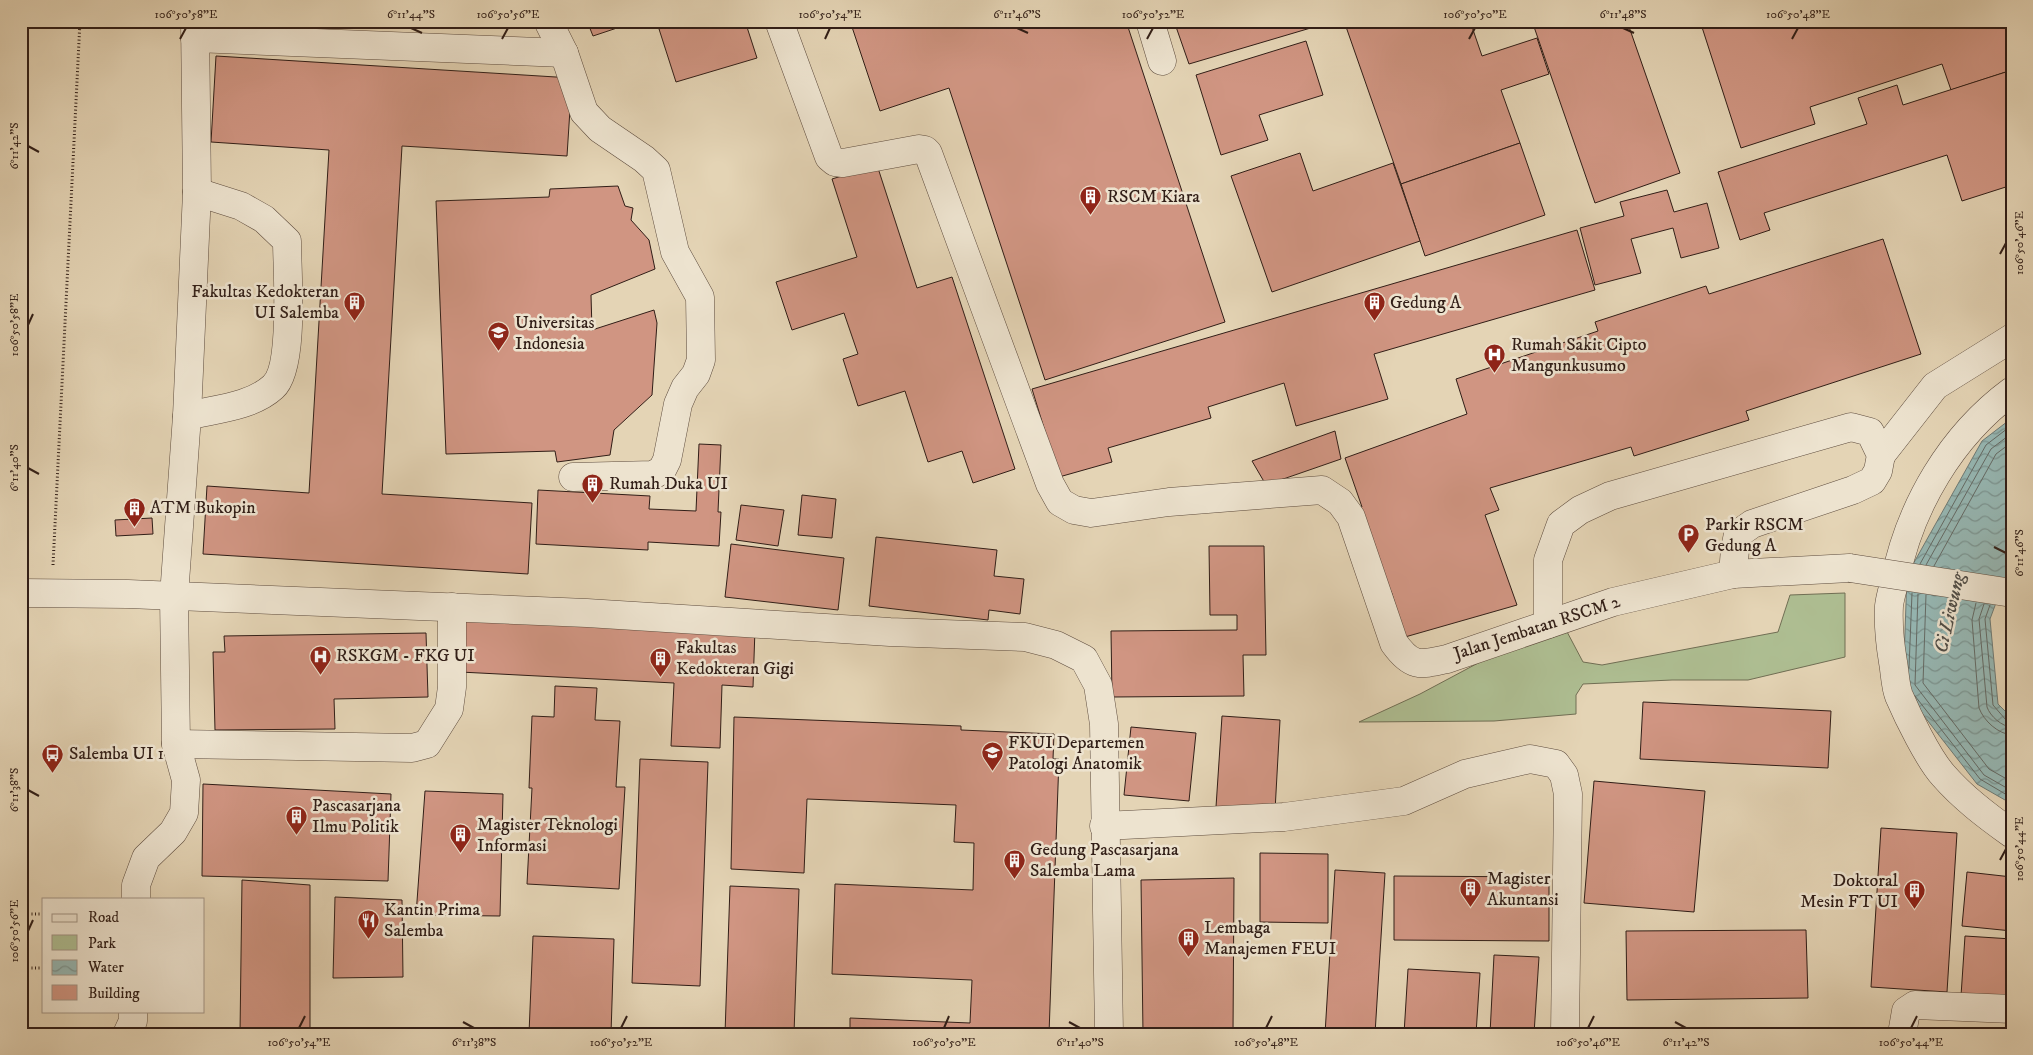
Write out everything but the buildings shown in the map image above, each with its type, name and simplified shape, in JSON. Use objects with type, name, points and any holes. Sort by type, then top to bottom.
[{"type":"street","points":[[548,21],[564,53],[584,112],[600,129],[644,159],[656,170],[675,252],[700,297],[701,360],[696,374],[685,388],[678,404],[667,460],[662,470],[653,475],[574,477]]},
{"type":"street","name":"Jalan Jembatan RSCM 2","points":[[779,21],[829,157],[835,162],[843,163],[919,149],[925,150],[928,154],[1050,484],[1060,502],[1074,510],[1090,513],[1169,502],[1322,490],[1340,502],[1351,517],[1394,643],[1402,654],[1412,662],[1422,664],[1448,658],[1613,602],[1733,574],[1850,568],[2012,593]]},
{"type":"street","points":[[1150,21],[1162,61]]},
{"type":"street","points":[[136,898],[136,885],[146,858],[174,832],[184,813],[186,780],[176,744],[174,596],[187,416],[197,192],[195,30],[564,53]]},
{"type":"street","points":[[187,416],[253,400],[275,386],[285,365],[288,333],[287,241],[264,219],[241,206],[197,192]]},
{"type":"street","points":[[1733,574],[1738,534],[1752,524],[1853,490],[1872,480],[1878,471],[1881,455],[1935,386],[2012,338]]},
{"type":"street","points":[[2012,391],[1991,406],[1961,438],[1942,465],[1921,502],[1900,555],[1889,606],[1890,646],[1898,694],[1918,735],[1942,774],[1979,810],[2012,834]]},
{"type":"street","points":[[1548,624],[1548,560],[1561,524],[1580,510],[1610,496],[1851,427],[1870,432],[1881,455]]},
{"type":"street","points":[[21,593],[52,592],[174,596],[587,613],[890,632],[1025,637],[1056,645],[1084,659],[1098,685],[1104,724],[1104,826],[1109,1034]]},
{"type":"street","points":[[176,744],[412,748],[427,744],[449,709],[452,687],[452,607]]},
{"type":"street","points":[[1104,826],[1284,817],[1404,801],[1465,774],[1530,759],[1556,764],[1564,775],[1568,794],[1565,1034]]},
{"type":"street","points":[[1902,1034],[1906,1010],[1915,1005],[2012,1009]]},
{"type":"street","points":[[127,1034],[133,1021],[133,1012]]},
{"type":"path","points":[[52,592],[80,21]]},
{"type":"path","points":[[21,914],[42,914]]},
{"type":"path","points":[[21,968],[42,968]]},
{"type":"green space","points":[[1845,593],[1845,657],[1748,680],[1672,680],[1583,684],[1576,695],[1576,714],[1494,721],[1359,722],[1420,694],[1495,654],[1565,628],[1583,662],[1602,665],[1778,632],[1790,595]]},
{"type":"water","name":"Ci Liwung","points":[[2012,418],[2012,560],[1990,619],[1998,704],[2012,718],[2012,804],[1977,784],[1903,689],[1907,575],[1982,441]]},
{"type":"place","name":"RSCM Kiara","points":[[1091,216]]},
{"type":"place","name":"Fakultas Kedokteran UI Salemba","points":[[355,321]]},
{"type":"place","name":"Gedung A","points":[[1374,322]]},
{"type":"place","name":"Universitas Indonesia","points":[[499,352]]},
{"type":"place","name":"Rumah Sakit Cipto Mangunkusumo","points":[[1495,374]]},
{"type":"place","name":"Rumah Duka UI","points":[[593,503]]},
{"type":"place","name":"ATM Bukopin","points":[[134,527]]},
{"type":"place","name":"Parkir RSCM Gedung A","points":[[1689,554]]},
{"type":"place","name":"RSKGM - FKG UI","points":[[320,675]]},
{"type":"place","name":"Fakultas Kedokteran Gigi","points":[[660,677]]},
{"type":"place","name":"FKUI Departemen Patologi Anatomik","points":[[992,772]]},
{"type":"place","name":"Salemba UI 1","points":[[53,773]]},
{"type":"place","name":"Pascasarjana Ilmu Politik","points":[[296,835]]},
{"type":"place","name":"Magister Teknologi Informasi","points":[[461,854]]},
{"type":"place","name":"Gedung Pascasarjana Salemba Lama","points":[[1014,879]]},
{"type":"place","name":"Magister Akuntansi","points":[[1471,908]]},
{"type":"place","name":"Doktoral Mesin FT UI","points":[[1914,910]]},
{"type":"place","name":"Kantin Prima Salemba","points":[[368,939]]},
{"type":"place","name":"Lembaga Manajemen FEUI","points":[[1188,957]]}]
